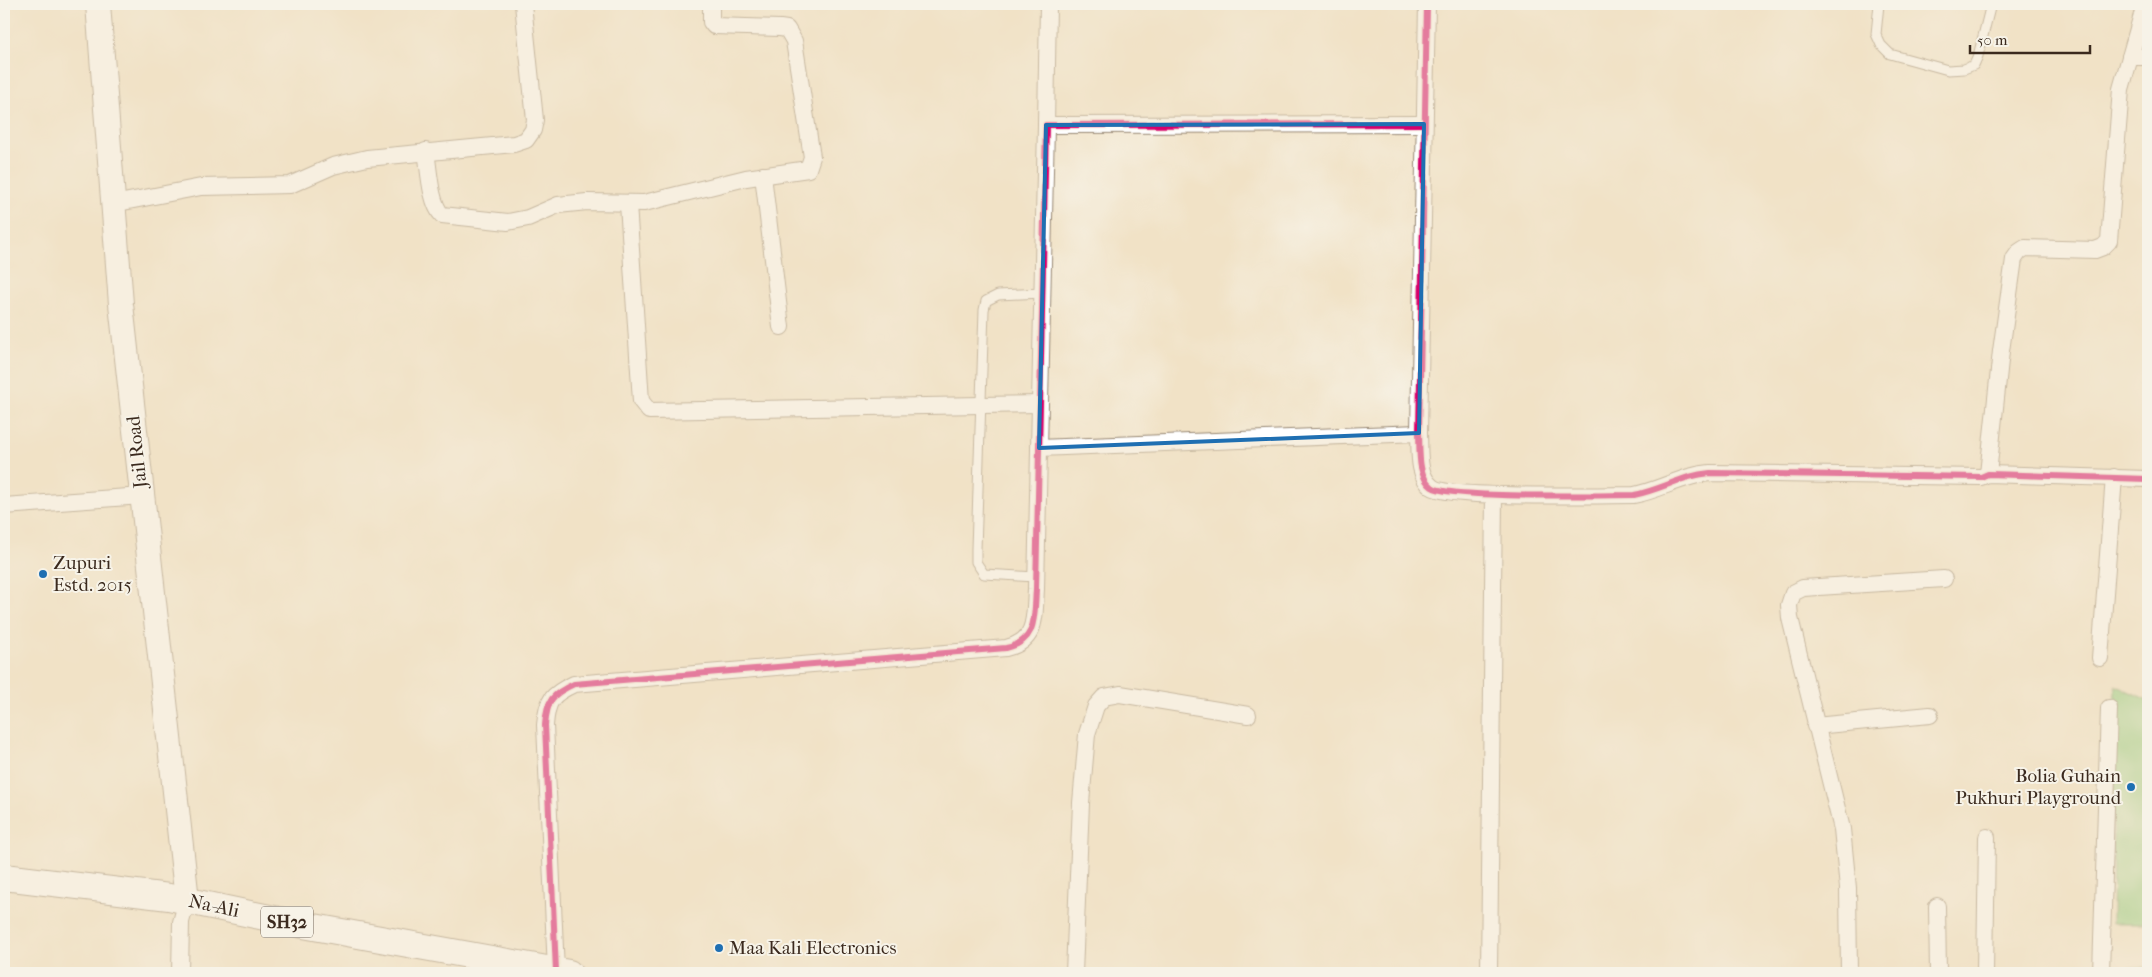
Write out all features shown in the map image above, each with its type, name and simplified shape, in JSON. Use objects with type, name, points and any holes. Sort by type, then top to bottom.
[{"type":"main road","name":"Jail Road","points":[[98,4],[121,304],[187,900]]},
{"type":"main road","name":"Na-Ali","points":[[4,877],[142,892],[303,925],[563,972]]},
{"type":"street","points":[[113,204],[201,187],[290,185],[348,161],[426,151],[514,144],[526,140],[535,120],[523,4]]},
{"type":"street","points":[[426,151],[436,210],[442,215],[508,222],[528,218],[558,205],[587,202],[628,204],[657,200],[763,175],[808,169],[812,157],[794,41],[787,29],[714,26],[711,22],[711,4]]},
{"type":"street","points":[[563,972],[545,725],[546,706],[557,692],[574,684],[1006,648],[1020,645],[1030,634],[1034,618],[1036,577],[1048,4]]},
{"type":"street","points":[[1427,4],[1419,434],[1420,462],[1423,476],[1431,487],[1439,491],[1494,495],[1634,495],[1649,492],[1683,478],[1710,473],[1981,477],[1988,474],[2148,478]]},
{"type":"street","points":[[1988,474],[2001,350],[2014,259],[2025,248],[2095,250],[2104,247],[2109,241],[2121,89],[2145,4]]},
{"type":"street","points":[[2130,57],[2148,57]]},
{"type":"street","points":[[1046,125],[1424,124]]},
{"type":"street","points":[[763,175],[781,327]]},
{"type":"street","points":[[628,204],[641,401],[649,411],[1040,404]]},
{"type":"street","points":[[1039,448],[1419,434]]},
{"type":"street","points":[[2100,658],[2114,477]]},
{"type":"street","points":[[1489,973],[1494,495]]},
{"type":"street","points":[[4,506],[142,496]]},
{"type":"street","points":[[1848,973],[1848,888],[1842,829],[1815,726],[1790,618],[1789,605],[1792,593],[1803,588],[1944,579]]},
{"type":"street","points":[[1074,973],[1086,744],[1091,718],[1096,706],[1104,697],[1120,694],[1248,715]]},
{"type":"street","points":[[2101,973],[2109,708]]},
{"type":"street","points":[[1815,726],[1930,715]]},
{"type":"street","points":[[1985,973],[1987,837]]},
{"type":"street","points":[[180,973],[181,922],[187,900]]},
{"type":"street","points":[[1937,906],[1938,973]]},
{"type":"lane","points":[[1879,4],[1876,34],[1881,45],[1890,54],[1948,70],[1964,69],[1974,65],[1991,4]]},
{"type":"lane","points":[[1036,577],[984,574],[976,562],[980,405],[986,301],[998,295],[1043,293]]},
{"type":"highlighted area","points":[[1424,124],[1419,433],[1039,448],[1046,125]]},
{"type":"green space","name":"Bolia Guhain Pukhuri Playground","points":[[2115,685],[2148,700],[2148,923],[2112,923]]},
{"type":"green space","points":[[2148,967],[2148,973],[2113,973],[2113,968]]},
{"type":"cycle path","points":[[1427,4],[1419,433],[1422,470],[1427,482],[1432,487],[1444,491],[1495,495],[1634,495],[1700,474],[1710,473],[1981,477],[1988,474],[2148,479]]},
{"type":"cycle path","points":[[556,971],[545,725],[549,704],[560,691],[574,684],[1006,648],[1024,640],[1029,633],[1034,618],[1036,589],[1046,125],[1424,124]]},
{"type":"place","name":"Zupuri Estd. 2015","points":[[43,574]]},
{"type":"place","name":"Bolia Guhain Pukhuri Playground","points":[[2131,787]]},
{"type":"place","name":"Maa Kali Electronics","points":[[719,948]]}]
